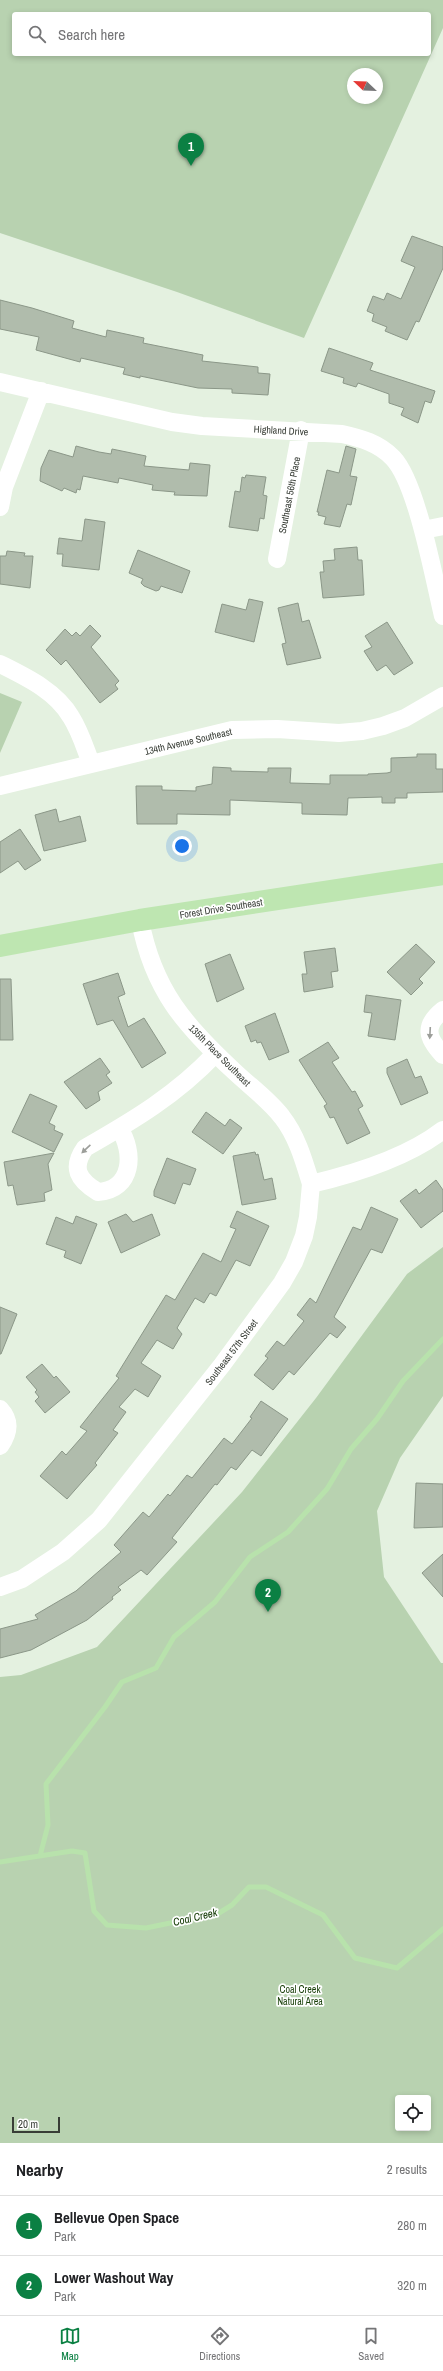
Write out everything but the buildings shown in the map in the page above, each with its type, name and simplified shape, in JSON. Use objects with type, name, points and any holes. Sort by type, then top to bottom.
[{"type":"main road","name":"Forest Drive Southeast","points":[[0,946],[140,920],[443,874]]},
{"type":"street","name":"Highland Drive","points":[[0,382],[172,422],[202,426],[301,430],[342,434],[363,439],[380,447],[393,457],[404,471],[423,530],[443,616]]},
{"type":"street","points":[[0,507],[4,487],[41,392]]},
{"type":"street","name":"Southeast 56th Place","points":[[277,559],[301,430]]},
{"type":"street","points":[[423,530],[443,526]]},
{"type":"street","points":[[0,664],[28,678],[60,703],[71,718],[91,763]]},
{"type":"street","name":"134th Avenue Southeast","points":[[0,786],[232,730],[277,729],[339,733],[362,731],[383,726],[405,718],[443,696]]},
{"type":"street","name":"135th Place Southeast","points":[[140,920],[150,962],[163,989],[178,1012],[215,1054],[282,1117],[298,1144],[311,1184]]},
{"type":"street","points":[[443,1010],[433,1019],[429,1029],[429,1039],[443,1055]]},
{"type":"street","points":[[119,1128],[173,1094],[191,1079],[215,1054]]},
{"type":"street","points":[[311,1184],[368,1168],[432,1138],[443,1130]]},
{"type":"street","name":"Southeast 57th Street","points":[[0,1587],[22,1579],[57,1556],[99,1520],[222,1365],[282,1283],[294,1262],[304,1236],[308,1217],[311,1184]]},
{"type":"street","points":[[0,1409],[6,1416],[8,1428],[0,1446]]},
{"type":"green space","points":[[0,0],[443,0],[443,28],[431,55],[431,12],[12,12],[12,56],[430,56],[304,338],[177,292],[0,233]]},
{"type":"green space","points":[[0,693],[22,702],[0,753]]},
{"type":"green space","name":"Coal Creek Natural Area","points":[[443,1247],[443,1396],[400,1458],[377,1511],[384,1577],[441,1663],[443,1663],[443,2143],[0,2143],[0,1677],[21,1675],[97,1647],[242,1492],[316,1398],[407,1274]]},
{"type":"waterway","points":[[40,1856],[48,1825],[46,1784],[105,1707],[122,1682],[156,1668],[174,1637],[215,1602],[250,1557],[288,1532],[327,1489],[351,1449],[377,1419],[403,1381],[443,1339]]},
{"type":"waterway","name":"Coal Creek","points":[[0,1862],[72,1851],[85,1853],[94,1911],[107,1925],[146,1928],[219,1913],[232,1905],[249,1887],[266,1887],[323,1915],[355,1958],[397,1968],[443,1929]]},
{"type":"place","name":"Bellevue Open Space","points":[[191,166]]},
{"type":"place","name":"Lower Washout Way","points":[[268,1612]]}]
